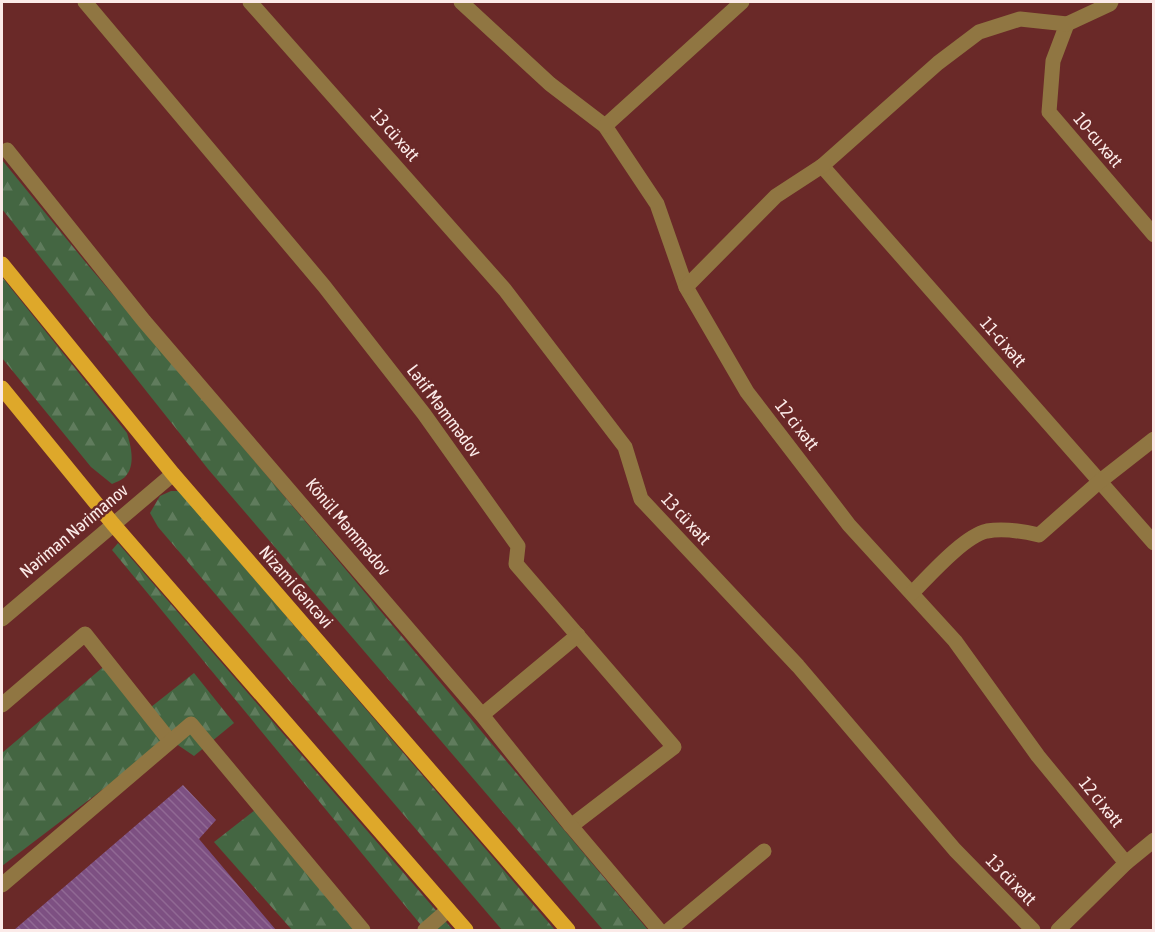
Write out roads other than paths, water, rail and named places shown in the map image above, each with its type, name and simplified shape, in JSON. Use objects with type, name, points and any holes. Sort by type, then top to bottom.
[{"type":"main road","name":"Nizami Gəncəvi","points":[[2,264],[172,474],[568,930]]},
{"type":"main road","points":[[2,388],[113,524],[466,930]]},
{"type":"street","name":"Lətif Məmmədov","points":[[85,2],[316,276],[424,414],[518,546],[516,564],[674,747],[571,826]]},
{"type":"street","name":"13 cü xətt","points":[[250,2],[505,290],[625,447],[641,499],[798,666],[955,850],[1033,930]]},
{"type":"street","name":"12 ci xətt","points":[[461,2],[550,84],[604,126],[657,204],[686,287],[747,392],[849,525],[955,641],[1038,756],[1126,863]]},
{"type":"street","points":[[604,126],[739,2]]},
{"type":"street","points":[[686,287],[776,196],[822,166],[938,63],[979,32],[1020,19],[1067,24],[1111,2]]},
{"type":"street","name":"10-cu xətt","points":[[1067,24],[1053,61],[1049,112],[1154,235]]},
{"type":"street","name":"Könül Məmmədov","points":[[7,150],[144,321],[482,715],[571,826],[659,930]]},
{"type":"street","name":"11-ci xətt","points":[[822,166],[1154,543]]},
{"type":"street","points":[[912,594],[944,561],[966,543],[986,531],[1016,530],[1039,535],[1154,439]]},
{"type":"street","name":"Nəriman Nərimanov","points":[[2,619],[172,474]]},
{"type":"street","points":[[2,705],[85,634],[171,741]]},
{"type":"street","points":[[482,715],[578,635]]},
{"type":"street","points":[[2,885],[191,724],[363,930]]},
{"type":"street","points":[[1058,930],[1126,863],[1154,840]]},
{"type":"street","points":[[669,930],[764,851]]},
{"type":"street","points":[[425,930],[448,910]]}]
